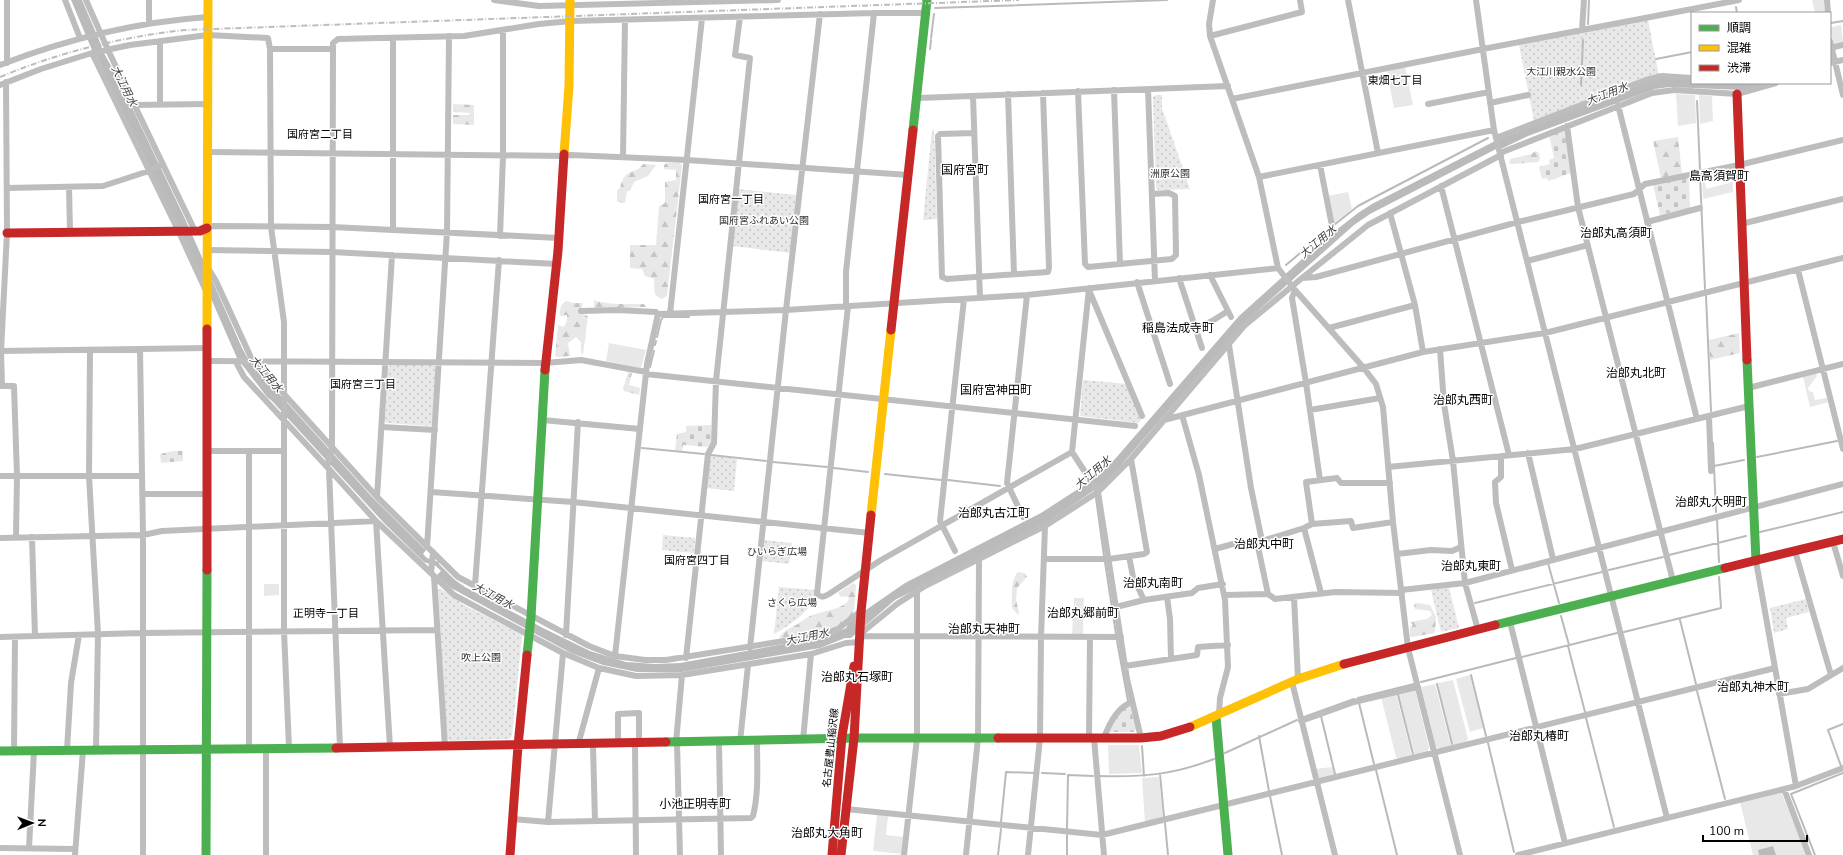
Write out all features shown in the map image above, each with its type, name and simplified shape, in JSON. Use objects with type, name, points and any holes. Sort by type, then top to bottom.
[{"type":"street","points":[[7,0],[7,62]]},
{"type":"street","points":[[65,0],[82,37]]},
{"type":"street","points":[[86,0],[106,50],[134,105],[193,231]]},
{"type":"street","points":[[149,0],[149,23]]},
{"type":"street","points":[[206,855],[208,0]]},
{"type":"street","points":[[494,0],[513,1],[538,6],[570,3],[778,0]]},
{"type":"street","points":[[859,638],[918,98],[927,0]]},
{"type":"street","points":[[1212,0],[1209,24],[1210,36],[1259,177],[1278,268],[1376,384],[1383,407],[1387,437],[1393,522],[1408,648],[1460,855]]},
{"type":"street","points":[[1210,36],[1302,12],[1300,0]]},
{"type":"street","points":[[1348,0],[1378,153]]},
{"type":"street","points":[[1476,0],[1494,130],[1667,818]]},
{"type":"street","points":[[1582,30],[1584,0]]},
{"type":"street","points":[[1232,99],[1739,0]]},
{"type":"street","points":[[1827,0],[1828,12]]},
{"type":"street","points":[[510,855],[518,746],[531,618],[545,362],[559,238],[569,86],[570,3]]},
{"type":"street","points":[[874,13],[846,272],[847,306],[818,594],[824,597],[866,570],[941,526],[1072,452]]},
{"type":"street","points":[[340,748],[332,523],[328,466],[332,448],[333,42],[338,39],[464,36],[570,21],[820,14],[927,13]]},
{"type":"street","points":[[750,648],[786,310],[820,14]]},
{"type":"street","points":[[0,65],[34,52],[99,33],[149,23],[208,17]]},
{"type":"street","points":[[686,658],[700,515],[708,454],[714,444],[716,381],[722,312],[750,58],[735,55],[740,17]]},
{"type":"street","points":[[670,314],[702,18]]},
{"type":"street","points":[[623,157],[625,20]]},
{"type":"street","points":[[500,236],[503,156],[503,30]]},
{"type":"street","points":[[16,537],[17,476],[14,386],[2,386],[1,351],[3,233],[7,188],[3,83],[41,68],[106,50],[208,35],[268,38],[270,49],[271,227],[276,251],[284,322],[284,632],[289,748]]},
{"type":"street","points":[[427,547],[446,258],[449,36]]},
{"type":"street","points":[[393,38],[393,230]]},
{"type":"street","points":[[160,41],[160,104]]},
{"type":"street","points":[[1843,44],[1831,47],[1833,61],[1843,95]]},
{"type":"street","points":[[270,49],[333,49]]},
{"type":"street","points":[[93,53],[208,293]]},
{"type":"street","points":[[1833,61],[1843,60]]},
{"type":"street","points":[[1497,139],[1646,80],[1662,76],[1691,78]]},
{"type":"street","points":[[859,638],[897,604],[917,591],[1045,526],[1098,492],[1130,459],[1244,326],[1368,225],[1500,153],[1618,105],[1661,91],[1737,94],[1772,84]]},
{"type":"street","points":[[918,98],[1228,86]]},
{"type":"street","points":[[1148,89],[1155,281]]},
{"type":"street","points":[[1114,90],[1120,264]]},
{"type":"street","points":[[1078,91],[1085,264],[1088,267],[1172,259],[1176,255],[1175,196],[1169,193],[1152,194]]},
{"type":"street","points":[[1428,104],[1489,92]]},
{"type":"street","points":[[974,133],[940,134],[938,136],[942,277],[947,279],[1048,272],[1043,93]]},
{"type":"street","points":[[1008,94],[1014,274]]},
{"type":"street","points":[[1737,94],[1756,560],[1796,786]]},
{"type":"street","points":[[1490,103],[1528,95]]},
{"type":"street","points":[[973,96],[980,298]]},
{"type":"street","points":[[134,105],[208,104]]},
{"type":"street","points":[[1618,105],[1697,419]]},
{"type":"street","points":[[1567,126],[1578,207],[1673,581]]},
{"type":"street","points":[[1259,177],[1494,130]]},
{"type":"street","points":[[1302,278],[1316,278],[1518,222],[1634,194],[1645,184],[1739,165],[1843,140]]},
{"type":"street","points":[[207,152],[503,156],[572,155],[687,160],[909,175]]},
{"type":"street","points":[[7,188],[103,186],[161,165]]},
{"type":"street","points":[[1320,165],[1332,226]]},
{"type":"street","points":[[69,186],[70,232]]},
{"type":"street","points":[[1441,186],[1509,455]]},
{"type":"street","points":[[1742,224],[1843,199]]},
{"type":"street","points":[[1647,222],[1700,208]]},
{"type":"street","points":[[1390,212],[1415,305],[1423,352]]},
{"type":"street","points":[[3,233],[193,231],[213,226],[332,227],[559,238]]},
{"type":"street","points":[[1527,261],[1588,245]]},
{"type":"street","points":[[207,250],[332,252],[557,264]]},
{"type":"street","points":[[377,496],[392,255]]},
{"type":"street","points":[[1164,420],[1423,352],[1546,333],[1843,258]]},
{"type":"street","points":[[474,585],[499,260]]},
{"type":"street","points":[[207,267],[216,281],[253,362],[284,396],[377,496],[458,577],[531,618],[589,646],[615,656],[645,660],[686,658],[821,635],[838,629],[862,611]]},
{"type":"street","points":[[581,311],[617,310],[670,314],[786,310],[1027,295],[1278,268]]},
{"type":"street","points":[[1798,270],[1843,449]]},
{"type":"street","points":[[1210,275],[1231,317]]},
{"type":"street","points":[[1178,278],[1202,348]]},
{"type":"street","points":[[1137,282],[1170,384]]},
{"type":"street","points":[[1292,286],[1292,298],[1320,480]]},
{"type":"street","points":[[1089,288],[1142,416]]},
{"type":"street","points":[[1089,288],[1072,452],[1098,492],[1125,666],[1141,738]]},
{"type":"street","points":[[1023,517],[1008,488],[1007,483],[1027,295]]},
{"type":"street","points":[[955,551],[941,526],[940,521],[964,299]]},
{"type":"street","points":[[1329,328],[1415,305]]},
{"type":"street","points":[[1195,329],[1228,311]]},
{"type":"street","points":[[615,656],[646,373],[658,314]]},
{"type":"street","points":[[1229,345],[1268,594]]},
{"type":"street","points":[[1,351],[207,348]]},
{"type":"street","points":[[140,349],[143,535],[143,855]]},
{"type":"street","points":[[1440,349],[1444,404],[1453,461],[1465,582],[1478,630]]},
{"type":"street","points":[[90,350],[89,476],[98,634],[96,750]]},
{"type":"street","points":[[207,361],[545,362],[581,360],[646,373],[1135,426]]},
{"type":"street","points":[[237,362],[244,377],[328,466],[376,521],[454,595],[563,653],[599,668],[636,676],[682,676],[811,654],[859,638],[1121,637]]},
{"type":"street","points":[[1748,388],[1843,364]]},
{"type":"street","points":[[1310,410],[1380,398]]},
{"type":"street","points":[[1388,467],[1528,453],[1575,450],[1749,406]]},
{"type":"street","points":[[1182,415],[1199,475],[1225,595],[1228,667],[1217,716],[1228,855]]},
{"type":"street","points":[[1709,416],[1711,471]]},
{"type":"street","points":[[542,420],[578,422],[640,429]]},
{"type":"street","points":[[566,635],[578,422]]},
{"type":"street","points":[[382,426],[435,430]]},
{"type":"street","points":[[207,451],[284,451]]},
{"type":"street","points":[[249,451],[249,749]]},
{"type":"street","points":[[1528,453],[1553,559]]},
{"type":"street","points":[[1501,456],[1502,477],[1495,482],[1496,503],[1512,570]]},
{"type":"street","points":[[1044,559],[1109,559],[1144,554],[1147,552],[1130,459]]},
{"type":"street","points":[[0,476],[142,476]]},
{"type":"street","points":[[1312,524],[1306,482],[1337,478],[1341,483],[1390,483]]},
{"type":"street","points":[[1225,595],[1268,594],[1274,599],[1335,592],[1401,591],[1465,582],[1599,546],[1843,484]]},
{"type":"street","points":[[431,492],[573,502],[870,533]]},
{"type":"street","points":[[142,494],[207,494]]},
{"type":"street","points":[[1215,549],[1233,544],[1260,541],[1304,528],[1312,524],[1351,520],[1353,528],[1393,522]]},
{"type":"street","points":[[0,538],[143,535],[162,531],[376,521]]},
{"type":"street","points":[[376,521],[390,747]]},
{"type":"street","points":[[1028,855],[1040,738],[1041,637],[1045,526]]},
{"type":"street","points":[[1304,528],[1321,593]]},
{"type":"street","points":[[32,537],[35,636]]},
{"type":"street","points":[[0,751],[554,746],[854,738],[1141,738],[1178,732],[1217,716],[1253,698],[1333,667],[1843,539]]},
{"type":"street","points":[[1834,542],[1843,576]]},
{"type":"street","points":[[1397,554],[1431,550],[1452,551],[1462,547]]},
{"type":"street","points":[[1795,551],[1831,675]]},
{"type":"street","points":[[433,553],[432,573],[445,747]]},
{"type":"street","points":[[1129,556],[1133,577],[1144,600]]},
{"type":"street","points":[[966,855],[978,738],[979,559]]},
{"type":"street","points":[[1116,608],[1144,600],[1192,593],[1198,588],[1223,584]]},
{"type":"street","points":[[904,855],[917,738],[917,591]]},
{"type":"street","points":[[1168,597],[1171,658]]},
{"type":"street","points":[[1294,597],[1295,681],[1301,721],[1335,855]]},
{"type":"street","points":[[1510,622],[1565,843]]},
{"type":"street","points":[[0,637],[142,633],[437,630]]},
{"type":"street","points":[[67,750],[71,682],[80,635]]},
{"type":"street","points":[[14,751],[15,637]]},
{"type":"street","points":[[1090,637],[1092,738],[1104,855]]},
{"type":"street","name":"名古屋豊山稲沢線","points":[[841,855],[854,738],[859,638]]},
{"type":"street","name":"名古屋豊山稲沢線","points":[[832,855],[842,739],[848,691],[859,638]]},
{"type":"street","points":[[1125,666],[1197,655],[1198,647],[1228,644]]},
{"type":"street","points":[[548,822],[563,653]]},
{"type":"street","points":[[803,740],[811,654]]},
{"type":"street","points":[[740,742],[748,665]]},
{"type":"street","points":[[578,745],[599,668]]},
{"type":"street","points":[[846,809],[1102,836],[1775,668]]},
{"type":"street","points":[[1780,694],[1808,689],[1843,668]]},
{"type":"street","points":[[680,855],[676,743],[682,676]]},
{"type":"street","points":[[1301,721],[1354,702],[1417,686]]},
{"type":"street","points":[[1104,738],[1110,722],[1116,714],[1132,702]]},
{"type":"street","points":[[618,744],[618,714],[639,713],[637,744],[636,855]]},
{"type":"street","points":[[513,819],[548,822],[720,819],[753,816],[757,780],[757,741]]},
{"type":"street","points":[[718,742],[721,855]]},
{"type":"street","points":[[593,745],[595,821]]},
{"type":"street","points":[[266,748],[266,855]]},
{"type":"street","points":[[0,848],[29,848],[75,852],[83,750]]},
{"type":"street","points":[[29,848],[34,751]]},
{"type":"street","points":[[1518,855],[1796,786],[1843,768]]},
{"type":"street","points":[[1784,789],[1809,855]]},
{"type":"green space","points":[[1812,0],[1824,0],[1825,12],[1815,12]]},
{"type":"green space","name":"大江川親水公園","points":[[1648,20],[1659,76],[1534,121],[1519,45]]},
{"type":"green space","points":[[1841,25],[1843,42],[1834,44],[1831,33],[1832,27]]},
{"type":"green space","points":[[1405,67],[1413,105],[1394,108],[1387,71]]},
{"type":"green space","points":[[1676,94],[1695,95],[1696,123],[1678,126]]},
{"type":"green space","name":"洲原公園","points":[[1156,95],[1162,95],[1162,108],[1190,189],[1158,190],[1156,188],[1153,97]]},
{"type":"green space","points":[[1699,95],[1712,96],[1713,121],[1700,124]]},
{"type":"green space","points":[[453,104],[474,105],[474,125],[453,124],[453,115],[469,115],[470,113],[453,112]]},
{"type":"green space","points":[[1565,129],[1571,173],[1548,181],[1547,178],[1542,179],[1539,167],[1550,164],[1549,160],[1554,158],[1549,135]]},
{"type":"green space","points":[[932,130],[934,130],[937,219],[923,220]]},
{"type":"green space","points":[[1678,137],[1682,174],[1661,178],[1653,141]]},
{"type":"green space","points":[[1536,151],[1539,153],[1540,159],[1538,162],[1509,163],[1510,159],[1531,154]]},
{"type":"green space","points":[[667,163],[680,163],[682,165],[667,296],[662,299],[655,293],[654,279],[645,276],[642,269],[630,268],[630,245],[656,245],[659,206],[665,203],[665,182],[676,180],[676,170],[664,169],[664,165]]},
{"type":"green space","points":[[643,164],[656,165],[648,176],[634,182],[630,191],[627,191],[625,203],[617,202],[617,190],[620,188],[622,181],[627,174],[637,170]]},
{"type":"green space","points":[[1704,175],[1706,189],[1733,182],[1733,192],[1703,199],[1702,176]]},
{"type":"green space","points":[[1689,178],[1690,208],[1660,215],[1653,185]]},
{"type":"green space","name":"国府宮ふれあい公園","points":[[738,189],[796,195],[790,253],[732,246]]},
{"type":"green space","points":[[1348,192],[1352,209],[1333,224],[1327,196]]},
{"type":"green space","points":[[594,300],[611,303],[644,304],[646,307],[594,308]]},
{"type":"green space","points":[[566,301],[583,303],[580,313],[588,316],[583,355],[581,353],[581,342],[576,337],[568,343],[570,356],[555,356],[558,325],[564,327],[567,320],[567,315],[560,316],[560,309]]},
{"type":"green space","points":[[1739,333],[1740,353],[1710,360],[1709,340]]},
{"type":"green space","points":[[609,343],[646,350],[641,368],[606,361]]},
{"type":"green space","points":[[391,364],[434,365],[436,367],[432,424],[430,426],[387,423],[385,421],[388,368]]},
{"type":"green space","points":[[628,372],[632,373],[629,385],[640,388],[639,395],[624,391],[623,389]]},
{"type":"green space","points":[[1816,373],[1817,376],[1808,388],[1809,391],[1813,392],[1815,400],[1826,398],[1829,402],[1810,407],[1803,377]]},
{"type":"green space","points":[[1083,380],[1127,384],[1141,419],[1139,423],[1080,416]]},
{"type":"green space","points":[[711,425],[711,444],[708,447],[683,445],[682,451],[675,450],[677,434],[686,432],[686,426]]},
{"type":"green space","points":[[173,451],[183,451],[183,461],[161,463],[160,454]]},
{"type":"green space","points":[[710,456],[737,459],[734,491],[706,488]]},
{"type":"green space","points":[[663,535],[695,538],[694,553],[662,550]]},
{"type":"green space","name":"ひいらぎ広場","points":[[764,540],[792,543],[789,564],[762,561]]},
{"type":"green space","points":[[1018,572],[1025,573],[1027,577],[1017,588],[1016,600],[1019,612],[1018,615],[1012,608],[1012,594],[1015,575]]},
{"type":"green space","points":[[853,583],[856,585],[855,606],[849,619],[841,625],[831,629],[779,639],[786,631],[810,616],[837,608],[846,603],[849,599],[847,596],[841,597],[838,593]]},
{"type":"green space","points":[[264,584],[279,584],[279,595],[264,596]]},
{"type":"green space","name":"さくら広場","points":[[779,587],[816,590],[815,597],[806,610],[794,622],[774,634]]},
{"type":"green space","name":"吹上公園","points":[[440,588],[464,605],[521,634],[522,636],[512,736],[509,739],[450,741],[447,738],[438,590]]},
{"type":"green space","points":[[1449,588],[1459,628],[1441,632],[1431,590]]},
{"type":"green space","points":[[1074,598],[1084,598],[1083,635],[1072,635]]},
{"type":"green space","points":[[1806,599],[1809,612],[1786,618],[1788,629],[1774,633],[1770,608]]},
{"type":"green space","points":[[1418,603],[1430,605],[1436,617],[1435,633],[1412,637],[1410,636],[1410,628],[1413,625],[1410,622],[1427,619],[1432,615],[1430,611],[1415,609],[1414,604]]},
{"type":"green space","points":[[1470,675],[1483,728],[1470,732],[1456,679]]},
{"type":"green space","points":[[1453,680],[1468,739],[1466,742],[1453,745],[1438,683]]},
{"type":"green space","points":[[1435,684],[1451,746],[1440,749],[1436,747],[1421,687]]},
{"type":"green space","points":[[1415,689],[1429,747],[1427,753],[1415,756],[1398,693]]},
{"type":"green space","points":[[1396,694],[1412,756],[1400,760],[1396,757],[1381,697]]},
{"type":"green space","points":[[1127,706],[1130,706],[1136,729],[1134,732],[1110,732],[1109,731],[1117,716]]},
{"type":"green space","points":[[1108,745],[1139,745],[1142,773],[1109,774]]},
{"type":"green space","points":[[1332,767],[1335,776],[1320,779],[1317,777],[1315,769]]},
{"type":"green space","points":[[1159,777],[1163,818],[1145,823],[1142,778]]},
{"type":"green space","points":[[1781,792],[1807,855],[1753,855],[1740,802]]},
{"type":"green space","points":[[877,815],[888,816],[886,835],[904,837],[902,854],[873,851]]},
{"type":"shaded area","points":[[71,0],[82,0],[102,47],[101,48],[118,78],[186,221],[242,348],[252,366],[253,365],[373,498],[426,550],[423,554],[427,558],[439,562],[439,564],[455,580],[465,587],[590,651],[626,662],[655,664],[680,663],[828,636],[846,628],[848,624],[863,612],[905,583],[1041,513],[1098,476],[1115,459],[1239,316],[1322,241],[1372,204],[1495,141],[1646,82],[1665,78],[1691,80],[1691,84],[1763,84],[1741,90],[1669,87],[1655,89],[1528,136],[1503,148],[1498,148],[1370,214],[1354,225],[1243,324],[1111,477],[1099,487],[1047,522],[895,600],[851,638],[845,638],[820,648],[682,672],[637,672],[603,665],[571,653],[451,588],[437,575],[441,571],[436,566],[424,562],[384,523],[267,397],[237,358],[209,294],[96,55],[92,50]]},
{"type":"shaded area","points":[[1773,846],[1776,855],[1759,855],[1758,850]]},
{"type":"waterway","points":[[935,8],[1167,0]]},
{"type":"waterway","points":[[1588,24],[1589,0]]},
{"type":"waterway","points":[[1736,7],[1737,12]]},
{"type":"waterway","points":[[931,38],[934,14]]},
{"type":"waterway","points":[[1831,23],[1843,21]]},
{"type":"waterway","points":[[930,49],[931,40]]},
{"type":"waterway","points":[[1581,85],[1583,40]]},
{"type":"waterway","points":[[1656,59],[1691,52]]},
{"type":"waterway","points":[[1697,101],[1700,170]]},
{"type":"waterway","name":"大江用水","points":[[1334,225],[1358,206],[1488,138]]},
{"type":"waterway","points":[[1700,176],[1705,289]]},
{"type":"waterway","name":"大江用水","points":[[1286,265],[1330,228]]},
{"type":"waterway","points":[[1706,296],[1711,411]]},
{"type":"waterway","points":[[657,337],[663,317],[689,317]]},
{"type":"waterway","points":[[655,345],[656,341]]},
{"type":"waterway","points":[[650,367],[654,351]]},
{"type":"waterway","points":[[1757,457],[1837,441]]},
{"type":"waterway","points":[[1713,443],[1714,466],[1744,460]]},
{"type":"waterway","points":[[642,448],[704,454]]},
{"type":"waterway","points":[[711,455],[766,461]]},
{"type":"waterway","points":[[773,462],[827,467]]},
{"type":"waterway","points":[[1714,466],[1716,512]]},
{"type":"waterway","points":[[834,468],[868,472]]},
{"type":"waterway","points":[[885,474],[941,480]]},
{"type":"waterway","points":[[948,480],[1000,486]]},
{"type":"waterway","points":[[1096,498],[1104,556]]},
{"type":"waterway","points":[[1760,532],[1843,512]]},
{"type":"waterway","points":[[1717,519],[1719,562]]},
{"type":"waterway","points":[[1669,555],[1746,536]]},
{"type":"waterway","points":[[1609,570],[1663,557]]},
{"type":"waterway","points":[[1105,562],[1116,634]]},
{"type":"waterway","points":[[1548,563],[1559,603]]},
{"type":"waterway","points":[[1475,603],[1602,572]]},
{"type":"waterway","points":[[1624,632],[1721,608],[1719,577]]},
{"type":"waterway","points":[[1561,616],[1569,645]]},
{"type":"waterway","points":[[1680,620],[1696,684]]},
{"type":"waterway","points":[[1522,657],[1617,633]]},
{"type":"waterway","points":[[1117,641],[1128,701]]},
{"type":"waterway","points":[[1568,646],[1585,712]]},
{"type":"waterway","points":[[1421,682],[1516,658]]},
{"type":"waterway","points":[[1471,675],[1486,736]]},
{"type":"waterway","points":[[1358,698],[1414,684]]},
{"type":"waterway","points":[[1437,684],[1452,744]]},
{"type":"waterway","points":[[1697,691],[1725,799]]},
{"type":"waterway","points":[[1398,695],[1413,754]]},
{"type":"waterway","points":[[1304,717],[1354,699]]},
{"type":"waterway","points":[[1359,703],[1374,764]]},
{"type":"waterway","points":[[1321,716],[1335,774]]},
{"type":"waterway","points":[[1586,718],[1614,827]]},
{"type":"waterway","points":[[1225,753],[1297,720]]},
{"type":"waterway","points":[[1841,766],[1828,730],[1843,724]]},
{"type":"waterway","points":[[1259,736],[1269,791]]},
{"type":"waterway","points":[[1488,743],[1514,852]]},
{"type":"waterway","points":[[1142,746],[1144,776]]},
{"type":"waterway","points":[[1100,776],[1158,774],[1185,769],[1214,759]]},
{"type":"waterway","points":[[1376,770],[1397,855]]},
{"type":"waterway","points":[[1001,822],[1006,772],[1035,773]]},
{"type":"waterway","points":[[1042,773],[1065,774]]},
{"type":"waterway","points":[[1815,855],[1791,794],[1843,773]]},
{"type":"waterway","points":[[1160,774],[1164,817]]},
{"type":"waterway","points":[[1067,829],[1068,775],[1093,776]]},
{"type":"waterway","points":[[1270,796],[1282,855]]},
{"type":"waterway","points":[[1165,823],[1168,855]]},
{"type":"waterway","points":[[998,855],[1001,829]]},
{"type":"waterway","points":[[1067,835],[1067,855]]},
{"type":"railway","points":[[0,77],[45,60],[114,41],[185,30],[1019,0]]},
{"type":"traffic: fast","points":[[913,130],[927,0]]},
{"type":"traffic: fast","points":[[1747,360],[1756,561]]},
{"type":"traffic: fast","points":[[527,655],[531,617],[545,370]]},
{"type":"traffic: fast","points":[[1495,625],[1725,568]]},
{"type":"traffic: fast","points":[[206,855],[207,570]]},
{"type":"traffic: fast","points":[[1216,717],[1228,855]]},
{"type":"traffic: fast","points":[[666,742],[854,738],[998,738]]},
{"type":"traffic: fast","points":[[0,751],[336,748]]},
{"type":"traffic: slow","points":[[207,329],[208,0]]},
{"type":"traffic: slow","points":[[564,154],[569,86],[570,0]]},
{"type":"traffic: slow","points":[[871,515],[891,330]]},
{"type":"traffic: slow","points":[[1190,727],[1298,679],[1344,664]]},
{"type":"traffic: jam","points":[[1737,94],[1747,360]]},
{"type":"traffic: jam","points":[[891,330],[913,130]]},
{"type":"traffic: jam","points":[[545,370],[558,251],[564,154]]},
{"type":"traffic: jam","points":[[7,233],[200,231],[207,228]]},
{"type":"traffic: jam","points":[[207,329],[207,570]]},
{"type":"traffic: jam","points":[[841,855],[854,738],[861,612],[871,515]]},
{"type":"traffic: jam","points":[[1725,568],[1843,539]]},
{"type":"traffic: jam","points":[[1344,664],[1495,625]]},
{"type":"traffic: jam","points":[[510,855],[518,746],[527,655]]},
{"type":"traffic: jam","points":[[832,855],[842,736],[854,666]]},
{"type":"traffic: jam","points":[[998,738],[1141,738],[1161,736],[1190,727]]},
{"type":"traffic: jam","points":[[336,748],[666,742]]},
{"type":"district","name":"東畑七丁目","points":[[1395,80]]},
{"type":"district","name":"国府宮二丁目","points":[[320,134]]},
{"type":"district","name":"国府宮町","points":[[965,170]]},
{"type":"district","name":"島高須賀町","points":[[1719,176]]},
{"type":"district","name":"国府宮一丁目","points":[[731,199]]},
{"type":"district","name":"治郎丸高須町","points":[[1616,233]]},
{"type":"district","name":"稲島法成寺町","points":[[1178,328]]},
{"type":"district","name":"治郎丸北町","points":[[1636,373]]},
{"type":"district","name":"国府宮三丁目","points":[[363,384]]},
{"type":"district","name":"国府宮神田町","points":[[996,390]]},
{"type":"district","name":"治郎丸西町","points":[[1463,400]]},
{"type":"district","name":"治郎丸大明町","points":[[1711,502]]},
{"type":"district","name":"治郎丸古江町","points":[[994,513]]},
{"type":"district","name":"治郎丸中町","points":[[1264,544]]},
{"type":"district","name":"国府宮四丁目","points":[[697,560]]},
{"type":"district","name":"治郎丸東町","points":[[1471,566]]},
{"type":"district","name":"治郎丸南町","points":[[1153,583]]},
{"type":"district","name":"正明寺一丁目","points":[[326,613]]},
{"type":"district","name":"治郎丸郷前町","points":[[1083,613]]},
{"type":"district","name":"治郎丸天神町","points":[[984,629]]},
{"type":"district","name":"治郎丸石塚町","points":[[857,677]]},
{"type":"district","name":"治郎丸神木町","points":[[1753,687]]},
{"type":"district","name":"治郎丸椿町","points":[[1539,736]]},
{"type":"district","name":"小池正明寺町","points":[[695,804]]},
{"type":"district","name":"治郎丸大角町","points":[[827,833]]}]
